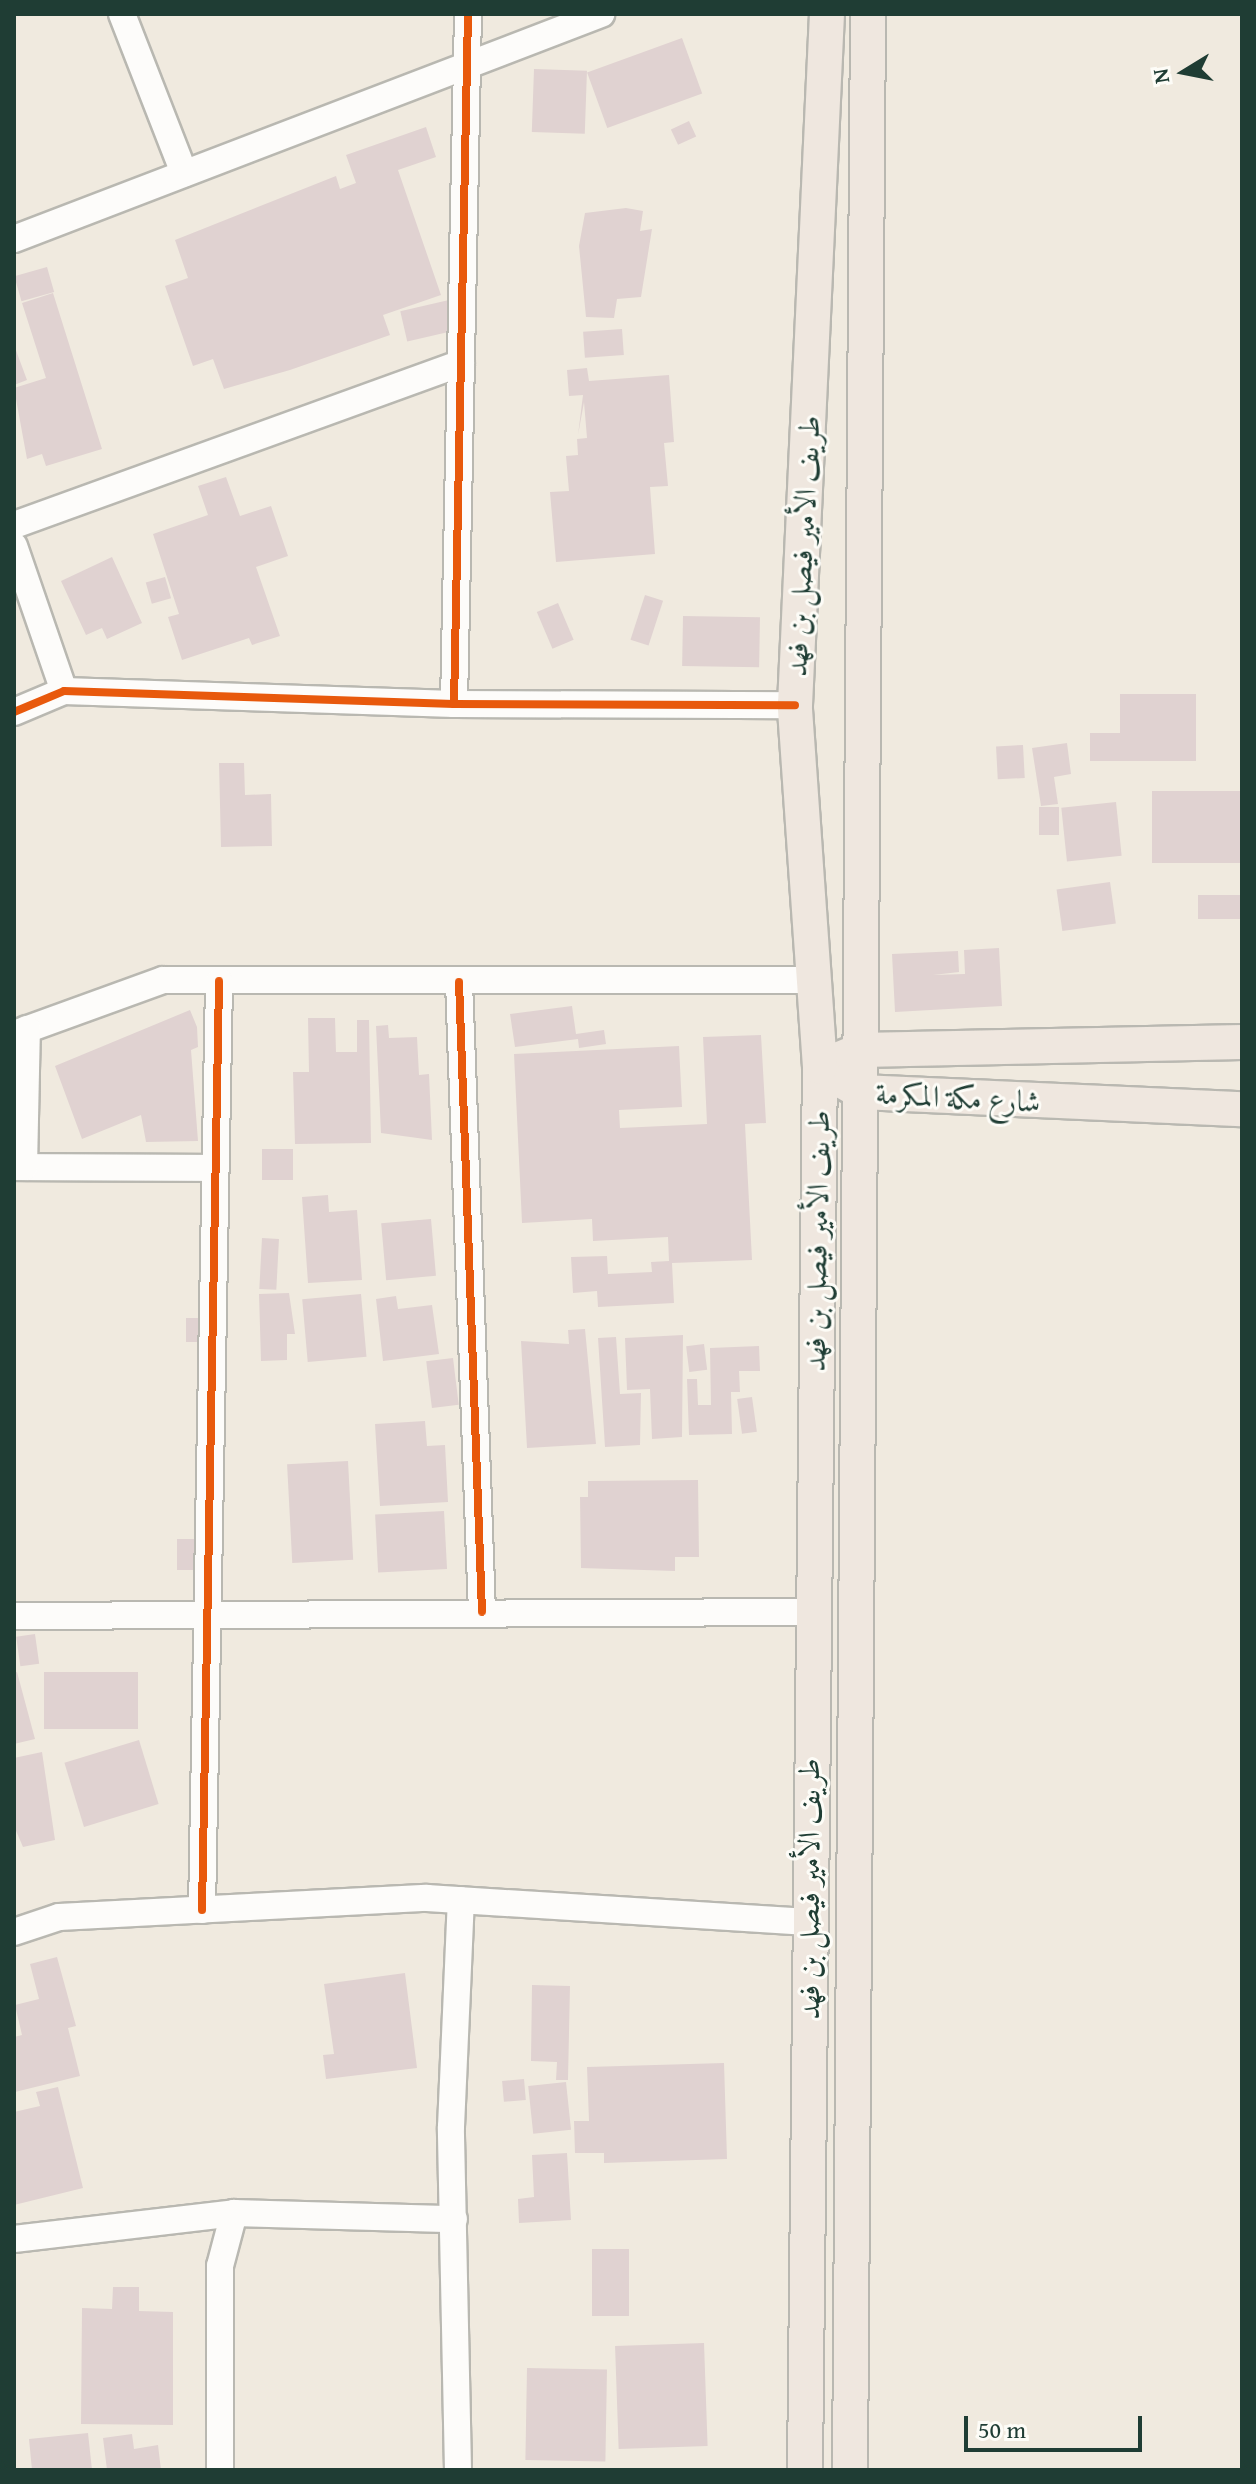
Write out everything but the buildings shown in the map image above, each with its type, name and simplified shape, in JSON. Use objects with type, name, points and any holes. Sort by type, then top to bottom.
[{"type":"main road","name":"طريف الأمير فيصل بن فهد","points":[[805,2470],[809,1612],[820,1067],[795,705],[827,14]]},
{"type":"main road","name":"طريف الأمير فيصل بن فهد","points":[[850,2470],[868,14]]},
{"type":"main road","name":"شارع مكة المكرمة","points":[[820,1067],[861,1050],[1242,1042]]},
{"type":"main road","name":"شارع مكة المكرمة","points":[[820,1067],[861,1092],[1242,1109]]},
{"type":"street","points":[[122,14],[184,173]]},
{"type":"street","points":[[454,704],[468,14]]},
{"type":"street","points":[[14,239],[467,61],[601,14]]},
{"type":"street","points":[[14,525],[461,363]]},
{"type":"street","points":[[14,546],[64,691]]},
{"type":"street","points":[[14,712],[64,691],[454,704],[795,705]]},
{"type":"street","points":[[214,1168],[19,1167],[21,1031],[163,980],[816,980]]},
{"type":"street","points":[[202,1910],[202,1615],[219,981]]},
{"type":"street","points":[[459,982],[482,1612]]},
{"type":"street","points":[[14,1616],[809,1612]]},
{"type":"street","points":[[458,2470],[454,2219],[461,1900]]},
{"type":"street","points":[[14,1932],[59,1917],[461,1900],[808,1922]]},
{"type":"street","points":[[14,2239],[234,2213],[454,2219]]},
{"type":"street","points":[[220,2470],[220,2266],[234,2213]]},
{"type":"cycle path","points":[[454,704],[468,14]]},
{"type":"cycle path","points":[[14,712],[64,691],[454,704],[795,705]]},
{"type":"cycle path","points":[[202,1910],[219,981]]},
{"type":"cycle path","points":[[459,982],[482,1612]]}]
